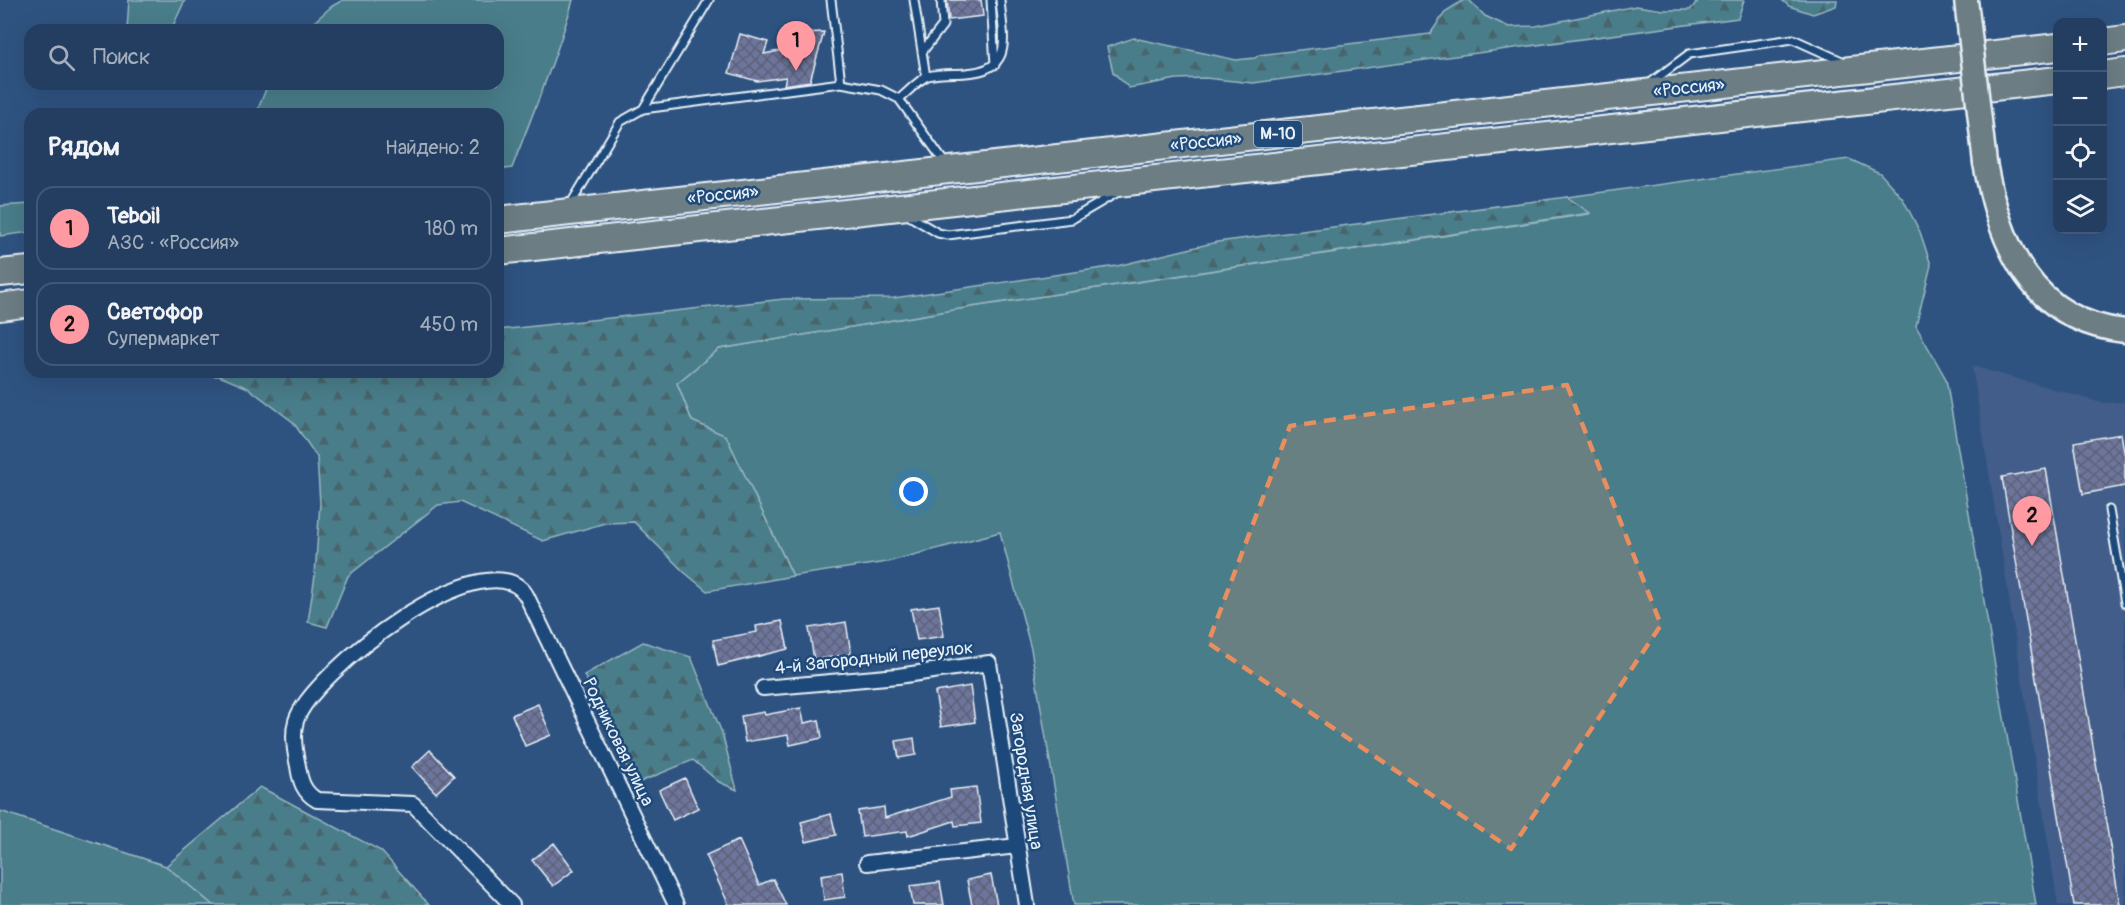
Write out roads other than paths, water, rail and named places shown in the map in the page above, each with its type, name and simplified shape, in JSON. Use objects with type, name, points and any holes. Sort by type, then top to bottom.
[{"type":"highway","points":[[2107,41],[2125,39]]},
{"type":"highway","name":"«Россия»","points":[[504,219],[2053,48]]},
{"type":"highway","points":[[2107,74],[2125,72]]},
{"type":"highway","name":"«Россия»","points":[[504,250],[2053,81]]},
{"type":"highway","points":[[0,273],[24,271]]},
{"type":"highway","points":[[0,307],[24,304]]},
{"type":"main road","points":[[1966,0],[1985,163],[1999,222],[2015,259],[2027,279],[2058,307],[2094,325],[2125,331]]},
{"type":"street","name":"Родниковая улица","points":[[512,905],[413,804],[317,800],[310,797],[300,780],[295,742],[296,721],[307,702],[341,667],[395,622],[425,603],[455,589],[496,580],[509,581],[520,587],[526,595],[676,905]]},
{"type":"street","name":"4-й Загородный переулок","points":[[763,688],[898,676],[989,663]]},
{"type":"street","name":"Загородная улица","points":[[989,663],[1027,905]]},
{"type":"street","points":[[867,863],[1017,846]]},
{"type":"lane","points":[[643,109],[709,0]]},
{"type":"lane","points":[[831,0],[841,83]]},
{"type":"lane","points":[[914,0],[926,77]]},
{"type":"lane","points":[[922,52],[943,25],[941,0]]},
{"type":"lane","points":[[991,0],[995,65]]},
{"type":"lane","points":[[899,99],[926,77],[979,72],[995,65],[1002,55],[1000,0]]},
{"type":"lane","points":[[1636,94],[1689,54],[1793,39],[1860,69]]},
{"type":"lane","points":[[565,213],[620,122],[643,109],[841,83],[881,90],[899,99],[950,170]]},
{"type":"lane","points":[[893,206],[938,233],[948,235],[1072,219],[1136,180]]},
{"type":"lane","points":[[2109,510],[2125,603]]},
{"type":"place","name":"Teboil","points":[[796,71]]},
{"type":"place","name":"Светофор","points":[[2032,546]]}]
